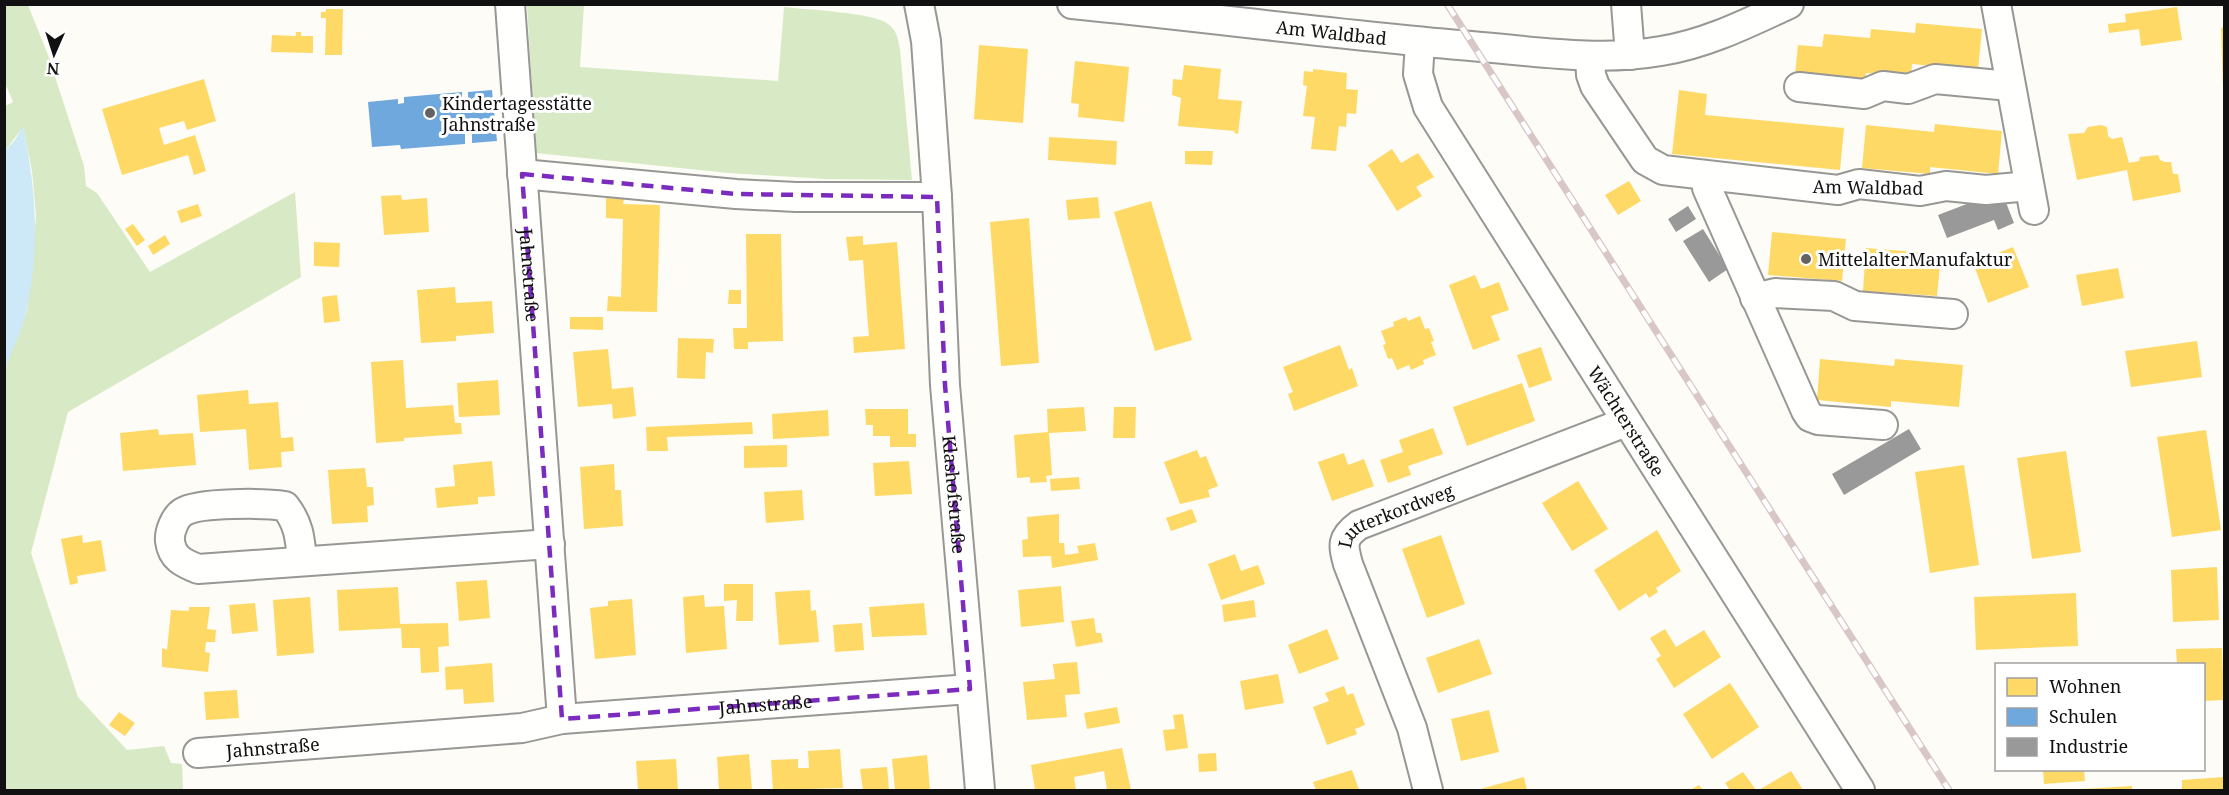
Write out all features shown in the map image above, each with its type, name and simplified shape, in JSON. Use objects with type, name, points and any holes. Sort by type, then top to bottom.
[{"type":"street","name":"Jahnstraße","points":[[510,4],[562,719]]},
{"type":"street","name":"Klashofstraße","points":[[920,4],[926,41],[937,196],[945,385],[980,790]]},
{"type":"street","name":"Am Waldbad","points":[[1072,4],[1420,42],[1590,57],[1662,51],[1693,43],[1739,27],[1789,4]]},
{"type":"street","points":[[1626,4],[1630,54]]},
{"type":"street","name":"Am Waldbad","points":[[1590,57],[1595,86],[1645,160],[1664,170],[1838,190],[1859,184],[1920,191],[1946,186],[2031,198],[1996,4]]},
{"type":"street","name":"Wächterstraße","points":[[1420,42],[1418,74],[1428,107],[1860,790]]},
{"type":"street","points":[[1799,87],[1864,94],[1883,86],[1908,89],[1935,79],[2010,86]]},
{"type":"street","points":[[522,174],[746,195],[937,196]]},
{"type":"street","points":[[1708,176],[1707,188],[1810,417],[1818,420],[1883,425]]},
{"type":"street","points":[[1755,298],[1775,292],[1834,297],[1855,306],[1953,314]]},
{"type":"street","name":"Lutterkordweg","points":[[1428,790],[1412,728],[1348,564],[1344,539],[1359,525],[1626,422]]},
{"type":"street","points":[[302,560],[550,544]]},
{"type":"street","name":"Jahnstraße","points":[[198,753],[522,728],[562,719],[970,689]]},
{"type":"highlighted area","points":[[522,174],[736,194],[937,197],[945,385],[970,689],[562,719]]},
{"type":"green space","points":[[5,5],[28,5],[48,55],[84,166],[86,186],[97,193],[150,272],[295,192],[301,277],[68,412],[31,553],[78,697],[127,750],[164,746],[171,763],[182,764],[183,790],[5,790],[4,370],[27,311],[36,216],[32,171],[23,127],[5,151],[5,106],[13,102],[5,83]]},
{"type":"green space","points":[[527,5],[584,5],[580,67],[778,81],[784,7],[854,14],[880,20],[893,29],[899,45],[912,180],[825,179],[728,173],[536,153]]},
{"type":"water","points":[[23,126],[31,172],[35,217],[34,262],[25,317],[5,370],[5,151]]},
{"type":"building: Wohnen","points":[[2177,7],[2182,40],[2141,46],[2139,29],[2109,33],[2108,24],[2126,22],[2125,14]]},
{"type":"building: Wohnen","points":[[326,9],[343,9],[342,55],[325,55],[326,18],[321,18],[321,12],[326,12]]},
{"type":"building: Wohnen","points":[[1916,23],[1982,29],[1978,70],[1912,64],[1911,77],[1866,73],[1865,83],[1795,75],[1798,45],[1822,47],[1824,34],[1870,38],[1871,29],[1915,33]]},
{"type":"building: Wohnen","points":[[2224,27],[2224,90],[2223,90],[2221,28]]},
{"type":"building: Wohnen","points":[[296,32],[301,32],[301,36],[313,36],[313,53],[271,52],[272,35],[296,36]]},
{"type":"building: Wohnen","points":[[979,45],[1028,49],[1023,123],[974,119]]},
{"type":"building: Wohnen","points":[[1075,61],[1129,67],[1124,122],[1078,117],[1079,104],[1071,103]]},
{"type":"building: Wohnen","points":[[1184,65],[1221,69],[1218,99],[1242,101],[1238,134],[1234,133],[1235,131],[1178,126],[1181,98],[1172,95],[1173,79],[1182,80]]},
{"type":"building: Wohnen","points":[[1313,69],[1347,73],[1346,89],[1358,90],[1356,114],[1347,113],[1346,127],[1339,126],[1336,151],[1311,149],[1315,117],[1303,116],[1307,86],[1303,85],[1304,71],[1313,72]]},
{"type":"building: Wohnen","points":[[204,79],[216,121],[187,130],[184,121],[159,128],[164,145],[195,135],[206,171],[194,175],[188,155],[122,175],[102,109]]},
{"type":"building: Wohnen","points":[[1679,90],[1707,94],[1705,115],[1844,128],[1840,170],[1672,154]]},
{"type":"building: Wohnen","points":[[1935,124],[2002,131],[1998,174],[1930,167],[1930,174],[1862,168],[1866,125],[1934,132]]},
{"type":"building: Wohnen","points":[[2101,125],[2107,127],[2108,136],[2112,139],[2122,137],[2129,163],[2139,161],[2140,157],[2158,155],[2160,160],[2171,162],[2173,174],[2178,174],[2181,192],[2133,201],[2127,170],[2077,180],[2068,134],[2084,133],[2088,127]]},
{"type":"building: Wohnen","points":[[1049,137],[1117,141],[1116,165],[1048,160]]},
{"type":"building: Wohnen","points":[[1392,149],[1401,163],[1418,153],[1434,177],[1416,187],[1422,196],[1397,211],[1368,165]]},
{"type":"building: Wohnen","points":[[1185,151],[1213,151],[1212,165],[1185,164]]},
{"type":"building: Wohnen","points":[[1629,181],[1641,201],[1618,215],[1605,195]]},
{"type":"building: Wohnen","points":[[401,195],[402,200],[427,198],[429,232],[384,235],[381,196]]},
{"type":"building: Wohnen","points":[[1098,197],[1100,218],[1068,220],[1066,200]]},
{"type":"building: Wohnen","points":[[606,198],[624,199],[623,204],[660,205],[657,312],[607,311],[608,296],[621,297],[623,219],[606,218]]},
{"type":"building: Wohnen","points":[[1151,201],[1192,340],[1155,351],[1114,212]]},
{"type":"building: Wohnen","points":[[198,204],[202,216],[181,223],[177,211]]},
{"type":"building: Wohnen","points":[[1029,218],[1039,363],[1001,366],[990,222]]},
{"type":"building: Wohnen","points":[[133,224],[145,240],[137,246],[125,229]]},
{"type":"building: Wohnen","points":[[1772,232],[1846,239],[1842,281],[1768,275]]},
{"type":"building: Wohnen","points":[[746,234],[781,234],[783,341],[748,342],[748,349],[734,349],[733,328],[747,328]]},
{"type":"building: Wohnen","points":[[165,235],[170,244],[153,255],[148,246]]},
{"type":"building: Wohnen","points":[[863,236],[863,245],[897,242],[905,349],[854,353],[853,337],[869,336],[863,260],[849,261],[846,237]]},
{"type":"building: Wohnen","points":[[314,242],[340,243],[339,267],[314,266]]},
{"type":"building: Wohnen","points":[[2013,247],[2029,287],[1988,303],[1973,263]]},
{"type":"building: Wohnen","points":[[1866,248],[1941,254],[1937,296],[1863,291]]},
{"type":"building: Wohnen","points":[[2118,268],[2124,298],[2082,306],[2076,275]]},
{"type":"building: Wohnen","points":[[1475,275],[1481,289],[1499,282],[1509,310],[1491,316],[1500,340],[1473,350],[1449,285]]},
{"type":"building: Wohnen","points":[[455,287],[456,303],[492,301],[494,333],[456,336],[456,341],[421,343],[417,290]]},
{"type":"building: Wohnen","points":[[729,290],[741,290],[741,304],[728,304]]},
{"type":"building: Wohnen","points":[[337,295],[340,321],[324,323],[322,297]]},
{"type":"building: Wohnen","points":[[1420,316],[1425,329],[1429,328],[1436,355],[1423,360],[1424,364],[1411,370],[1409,365],[1397,370],[1392,358],[1388,359],[1381,331],[1394,326],[1393,322],[1406,317],[1408,321]]},
{"type":"building: Wohnen","points":[[570,317],[603,317],[603,330],[570,329]]},
{"type":"building: Wohnen","points":[[678,338],[714,339],[713,353],[706,352],[705,379],[677,378]]},
{"type":"building: Wohnen","points":[[2197,341],[2202,377],[2131,387],[2125,351]]},
{"type":"building: Wohnen","points":[[1340,345],[1349,370],[1352,368],[1358,386],[1294,411],[1288,394],[1293,392],[1283,367]]},
{"type":"building: Wohnen","points":[[1541,347],[1552,380],[1529,388],[1517,355]]},
{"type":"building: Wohnen","points":[[608,349],[612,389],[633,387],[636,416],[613,419],[612,404],[578,407],[573,352]]},
{"type":"building: Wohnen","points":[[1820,359],[1894,366],[1895,359],[1963,365],[1959,407],[1891,401],[1891,407],[1817,400]]},
{"type":"building: Wohnen","points":[[403,360],[406,408],[453,405],[455,423],[461,423],[462,434],[404,438],[404,441],[376,443],[371,362]]},
{"type":"building: Wohnen","points":[[498,380],[500,415],[459,417],[457,383]]},
{"type":"building: Wohnen","points":[[1522,383],[1535,421],[1467,446],[1453,407]]},
{"type":"building: Wohnen","points":[[248,390],[249,404],[278,402],[281,438],[293,437],[294,451],[281,452],[282,467],[249,470],[246,429],[200,432],[197,395]]},
{"type":"building: Wohnen","points":[[1084,407],[1086,431],[1049,433],[1052,475],[1046,476],[1047,482],[1030,483],[1030,477],[1017,478],[1014,435],[1048,432],[1047,409]]},
{"type":"building: Wohnen","points":[[1114,407],[1136,407],[1135,438],[1113,438]]},
{"type":"building: Wohnen","points":[[865,409],[908,409],[908,434],[916,434],[916,447],[890,447],[890,436],[873,436],[873,425],[866,425]]},
{"type":"building: Wohnen","points":[[828,410],[829,436],[773,439],[772,414]]},
{"type":"building: Wohnen","points":[[752,422],[753,434],[667,437],[668,451],[647,451],[646,427]]},
{"type":"building: Wohnen","points":[[1433,428],[1443,454],[1408,466],[1411,475],[1388,483],[1380,460],[1403,452],[1399,440]]},
{"type":"building: Wohnen","points":[[158,429],[159,435],[193,433],[196,465],[123,471],[120,433]]},
{"type":"building: Wohnen","points":[[2206,430],[2221,530],[2172,537],[2157,437]]},
{"type":"building: Wohnen","points":[[787,445],[787,467],[744,468],[744,446]]},
{"type":"building: Wohnen","points":[[1197,450],[1200,458],[1206,456],[1218,486],[1208,490],[1210,497],[1180,504],[1164,462]]},
{"type":"building: Wohnen","points":[[2066,451],[2081,552],[2032,559],[2017,458]]},
{"type":"building: Wohnen","points":[[1344,453],[1348,465],[1364,459],[1374,486],[1332,501],[1318,462]]},
{"type":"building: Wohnen","points":[[492,461],[495,496],[478,497],[478,504],[437,508],[435,488],[455,486],[453,465]]},
{"type":"building: Wohnen","points":[[909,461],[912,494],[875,496],[873,463]]},
{"type":"building: Wohnen","points":[[614,464],[615,490],[621,490],[623,526],[584,529],[580,467]]},
{"type":"building: Wohnen","points":[[1964,465],[1979,565],[1930,573],[1915,472]]},
{"type":"building: Wohnen","points":[[365,468],[367,487],[373,487],[374,505],[367,506],[368,522],[332,524],[328,470]]},
{"type":"building: Wohnen","points":[[1079,477],[1080,489],[1051,491],[1050,479]]},
{"type":"building: Wohnen","points":[[1578,481],[1608,529],[1572,551],[1542,503]]},
{"type":"building: Wohnen","points":[[802,490],[804,520],[766,523],[764,492]]},
{"type":"building: Wohnen","points":[[1192,509],[1197,522],[1171,531],[1166,518]]},
{"type":"building: Wohnen","points":[[1059,514],[1059,543],[1064,543],[1065,555],[1079,553],[1077,546],[1095,543],[1098,560],[1052,568],[1051,556],[1023,557],[1022,540],[1028,539],[1027,517]]},
{"type":"building: Wohnen","points":[[1657,530],[1681,571],[1656,588],[1658,592],[1649,598],[1646,593],[1619,611],[1594,570]]},
{"type":"building: Wohnen","points":[[82,535],[83,543],[101,540],[106,571],[77,576],[78,583],[70,585],[61,539]]},
{"type":"building: Wohnen","points":[[1441,535],[1465,604],[1427,618],[1402,549]]},
{"type":"building: Wohnen","points":[[1235,554],[1241,571],[1258,565],[1265,584],[1221,600],[1208,564]]},
{"type":"building: Wohnen","points":[[2217,567],[2219,620],[2173,622],[2171,570]]},
{"type":"building: Wohnen","points":[[487,580],[490,618],[459,621],[456,582]]},
{"type":"building: Wohnen","points":[[724,584],[753,584],[753,621],[736,621],[737,600],[724,601]]},
{"type":"building: Wohnen","points":[[1061,586],[1064,622],[1021,627],[1018,590]]},
{"type":"building: Wohnen","points":[[398,587],[400,624],[448,623],[449,646],[438,647],[439,672],[421,673],[420,648],[402,648],[401,628],[339,631],[337,590]]},
{"type":"building: Wohnen","points":[[810,590],[811,611],[816,610],[819,642],[779,645],[775,592]]},
{"type":"building: Wohnen","points":[[2076,593],[2078,646],[1976,650],[1974,597]]},
{"type":"building: Wohnen","points":[[704,595],[705,607],[724,606],[727,649],[686,653],[683,597]]},
{"type":"building: Wohnen","points":[[310,597],[314,653],[277,656],[273,600]]},
{"type":"building: Wohnen","points":[[632,599],[636,655],[595,659],[590,608],[608,606],[608,601]]},
{"type":"building: Wohnen","points":[[1254,600],[1256,617],[1224,622],[1222,605]]},
{"type":"building: Wohnen","points":[[255,603],[258,631],[232,634],[229,605]]},
{"type":"building: Wohnen","points":[[924,603],[927,635],[872,637],[869,607]]},
{"type":"building: Wohnen","points":[[189,607],[210,607],[207,629],[216,630],[215,642],[206,642],[205,652],[210,653],[208,672],[162,667],[162,648],[167,650],[171,610],[189,611]]},
{"type":"building: Wohnen","points":[[1094,618],[1096,633],[1101,633],[1103,642],[1076,647],[1071,621]]},
{"type":"building: Wohnen","points":[[862,623],[864,650],[835,652],[833,625]]},
{"type":"building: Wohnen","points":[[1327,629],[1339,659],[1299,674],[1288,645]]},
{"type":"building: Wohnen","points":[[1665,629],[1676,647],[1704,630],[1721,657],[1674,688],[1656,659],[1661,656],[1650,638]]},
{"type":"building: Wohnen","points":[[1479,639],[1492,674],[1438,693],[1426,658]]},
{"type":"building: Wohnen","points":[[2222,648],[2224,700],[2205,701],[2205,663],[2177,663],[2176,649]]},
{"type":"building: Wohnen","points":[[1077,662],[1080,694],[1065,695],[1067,717],[1027,720],[1023,682],[1055,679],[1053,664]]},
{"type":"building: Wohnen","points":[[492,663],[494,702],[464,704],[463,689],[446,690],[445,667]]},
{"type":"building: Wohnen","points":[[1278,674],[1284,703],[1245,710],[1240,681]]},
{"type":"building: Wohnen","points":[[1730,683],[1759,727],[1712,759],[1683,714]]},
{"type":"building: Wohnen","points":[[1344,686],[1347,695],[1353,693],[1365,725],[1355,729],[1357,734],[1327,745],[1313,707],[1329,701],[1325,693]]},
{"type":"building: Wohnen","points":[[237,690],[239,718],[206,720],[204,692]]},
{"type":"building: Wohnen","points":[[1117,707],[1120,723],[1087,729],[1084,713]]},
{"type":"building: Wohnen","points":[[1489,710],[1499,752],[1461,761],[1451,719]]},
{"type":"building: Wohnen","points":[[119,712],[135,723],[125,736],[109,725]]},
{"type":"building: Wohnen","points":[[1183,714],[1188,748],[1166,751],[1163,730],[1175,729],[1173,715]]},
{"type":"building: Wohnen","points":[[1122,748],[1131,790],[1107,790],[1104,771],[1074,777],[1076,790],[1035,790],[1031,765]]},
{"type":"building: Wohnen","points":[[840,749],[843,788],[773,790],[771,760],[798,759],[798,768],[809,768],[808,751]]},
{"type":"building: Wohnen","points":[[1216,753],[1217,771],[1199,772],[1198,754]]},
{"type":"building: Wohnen","points":[[749,754],[752,790],[719,790],[717,757]]},
{"type":"building: Wohnen","points":[[927,755],[930,790],[895,790],[892,759]]},
{"type":"building: Wohnen","points":[[676,759],[678,790],[638,790],[636,761]]},
{"type":"building: Wohnen","points":[[887,767],[889,790],[863,790],[860,769]]},
{"type":"building: Wohnen","points":[[1352,770],[1359,790],[1316,790],[1313,782]]},
{"type":"building: Wohnen","points":[[1791,771],[1803,790],[1759,790]]},
{"type":"building: Wohnen","points":[[2043,771],[2084,771],[2085,781],[2044,784]]},
{"type":"building: Wohnen","points":[[1743,772],[1756,790],[1730,790],[1725,783]]},
{"type":"building: Wohnen","points":[[1524,777],[1527,790],[1477,790]]},
{"type":"building: Wohnen","points":[[2224,777],[2224,790],[2182,790],[2182,780]]},
{"type":"building: Wohnen","points":[[1699,785],[1703,790],[1690,790]]},
{"type":"building: Wohnen","points":[[2132,786],[2132,790],[2082,790],[2082,789]]},
{"type":"building: Schulen","points":[[492,90],[497,141],[472,143],[472,133],[465,134],[465,144],[401,149],[400,145],[372,147],[368,102],[398,99],[398,104],[404,103],[404,97],[462,92],[462,99],[468,98],[468,92]]},
{"type":"building: Industrie","points":[[1985,197],[1988,206],[2005,200],[2014,223],[1998,230],[1994,220],[1947,238],[1938,215]]},
{"type":"building: Industrie","points":[[1688,206],[1696,219],[1676,232],[1668,219]]},
{"type":"building: Industrie","points":[[1703,229],[1728,269],[1709,282],[1683,241]]},
{"type":"building: Industrie","points":[[1909,429],[1921,449],[1844,495],[1832,474]]},
{"type":"railway","points":[[1447,4],[1949,790]]},
{"type":"place","name":"Kindertagesstätte Jahnstraße","points":[[430,113]]},
{"type":"place","name":"MittelalterManufaktur","points":[[1806,259]]}]
